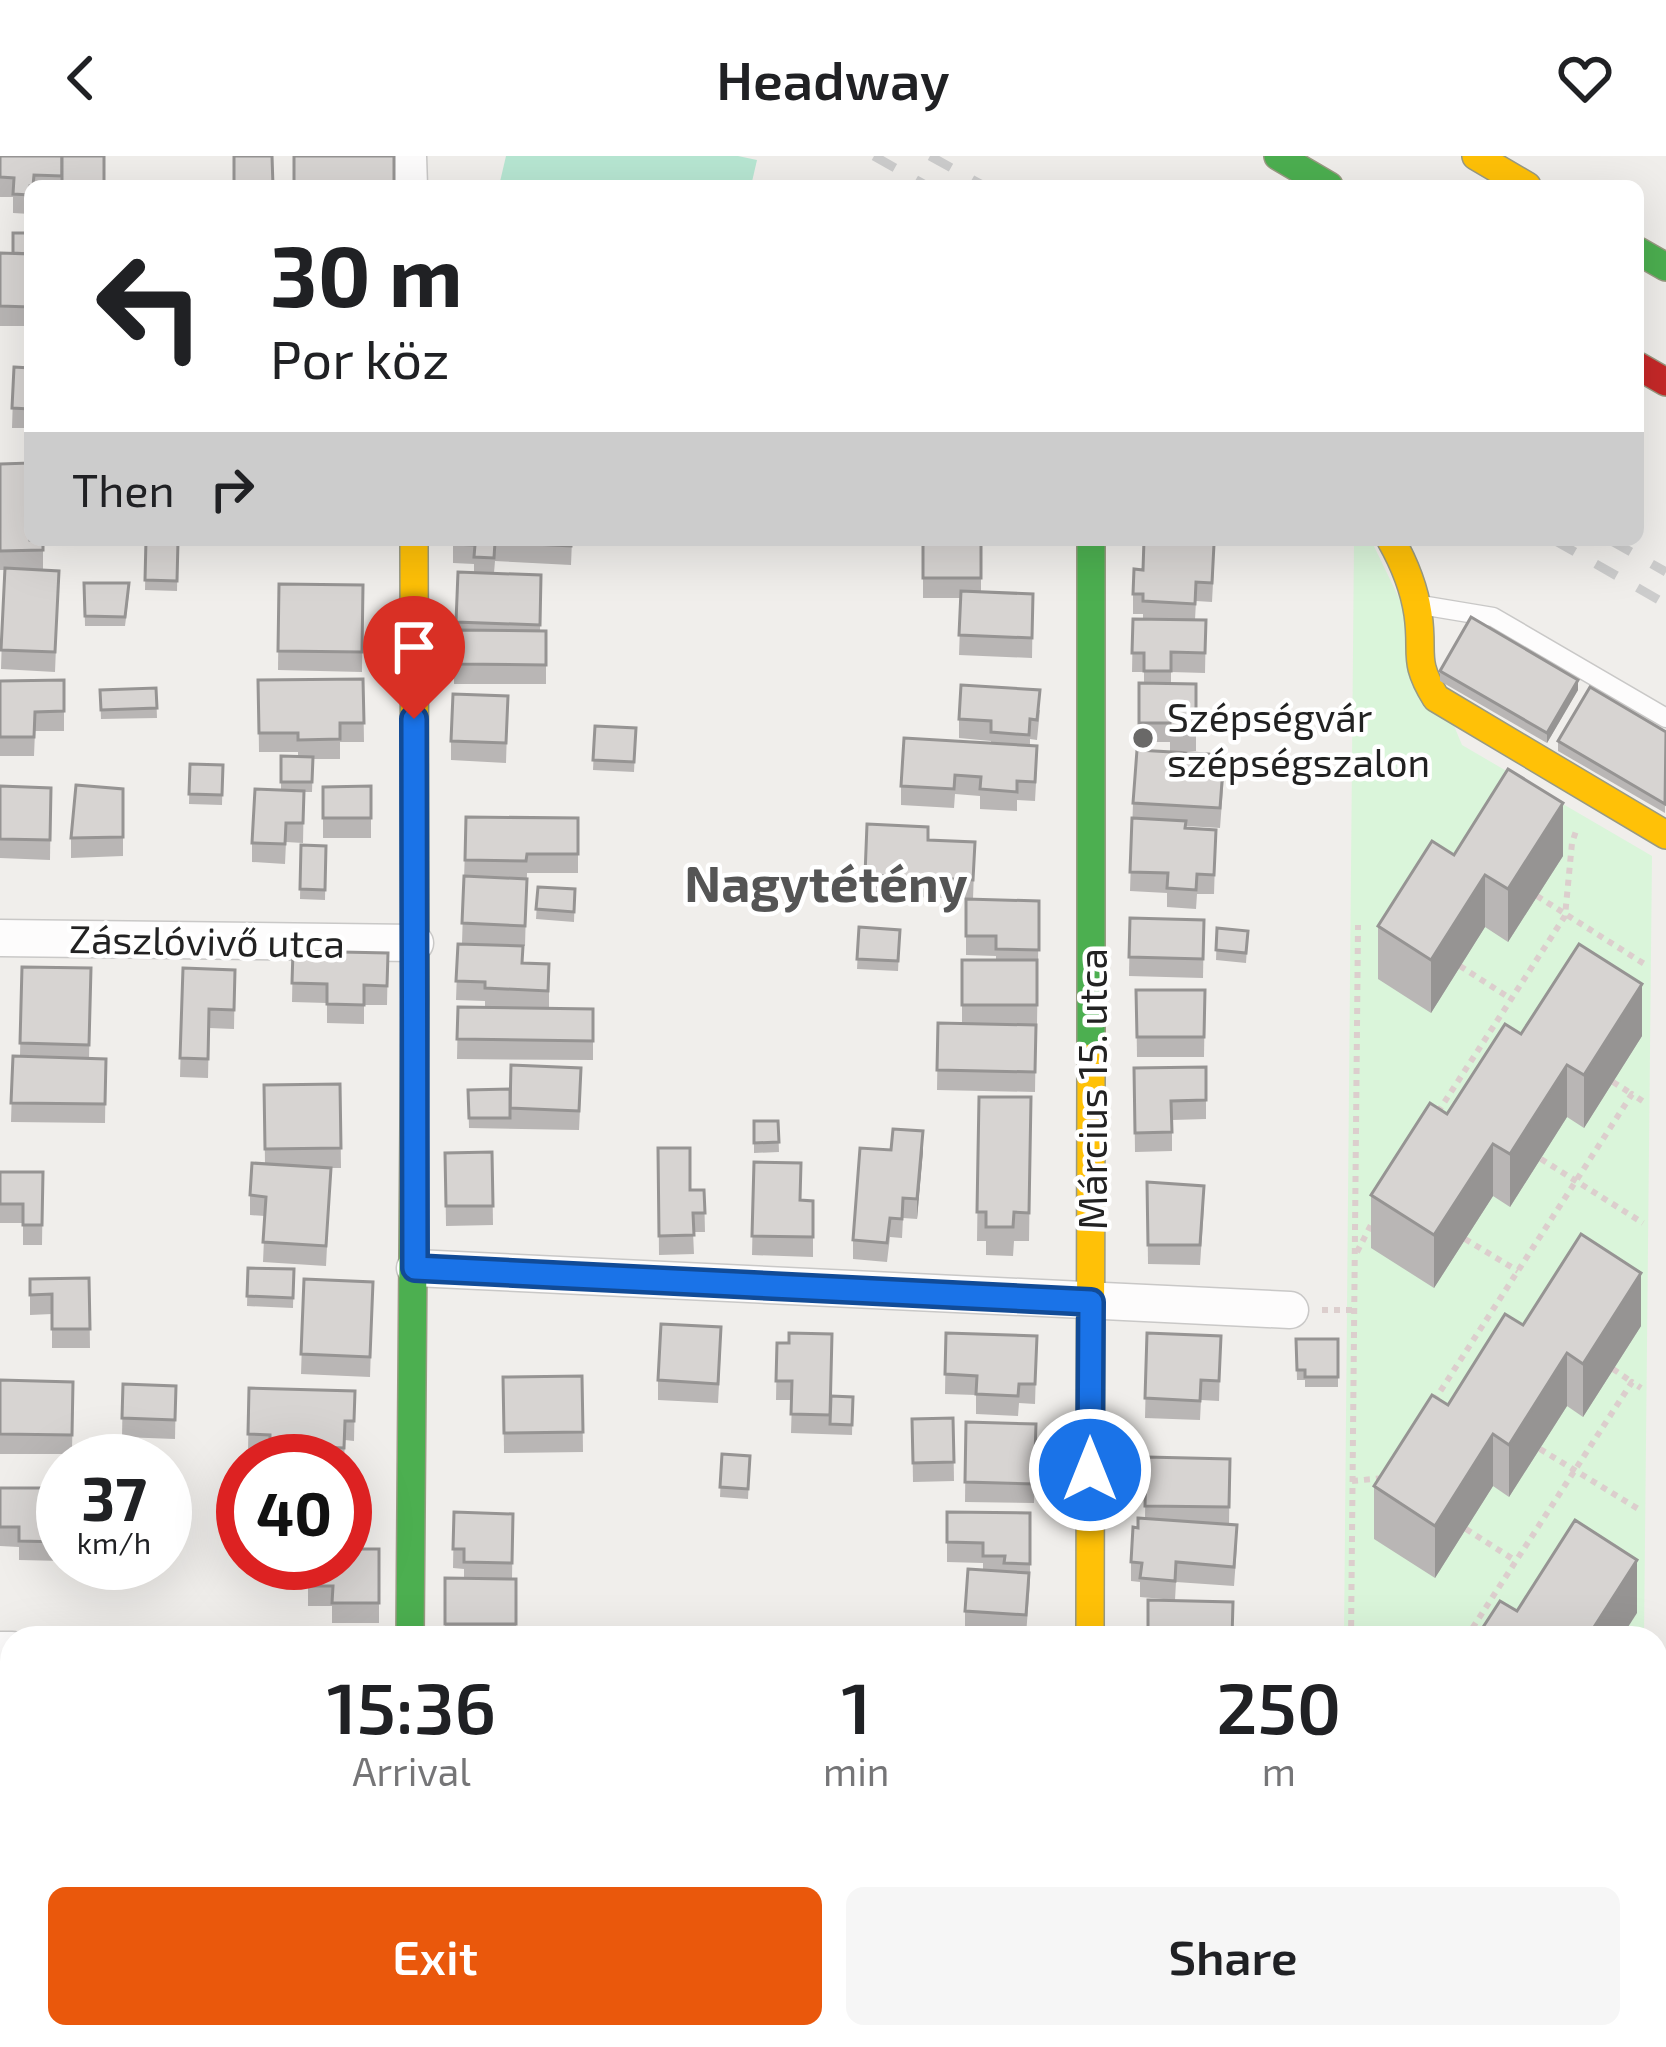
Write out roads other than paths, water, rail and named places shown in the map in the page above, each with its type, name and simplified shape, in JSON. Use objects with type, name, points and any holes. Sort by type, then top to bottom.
[{"type":"main road","points":[[1279,156],[1319,180]]},
{"type":"main road","points":[[1476,156],[1517,180]]},
{"type":"main road","points":[[410,1626],[414,546]]},
{"type":"main road","name":"Március 15. utca","points":[[1090,1626],[1091,546]]},
{"type":"main road","points":[[1394,546],[1417,604],[1423,639],[1418,669],[1436,698],[1666,836]]},
{"type":"street","name":"Zászlóvivő utca","points":[[0,938],[415,943]]},
{"type":"street","points":[[415,1268],[1291,1310]]},
{"type":"lane","points":[[1417,604],[1492,617],[1666,718]]},
{"type":"railway","points":[[874,156],[916,180]]},
{"type":"railway","points":[[930,156],[973,180]]},
{"type":"railway","points":[[1564,546],[1666,604]]},
{"type":"railway","points":[[1620,546],[1666,572]]},
{"type":"place","name":"Szépségvár szépségszalon","points":[[1143,738]]},
{"type":"district","name":"Nagytétény","points":[[826,881]]}]
